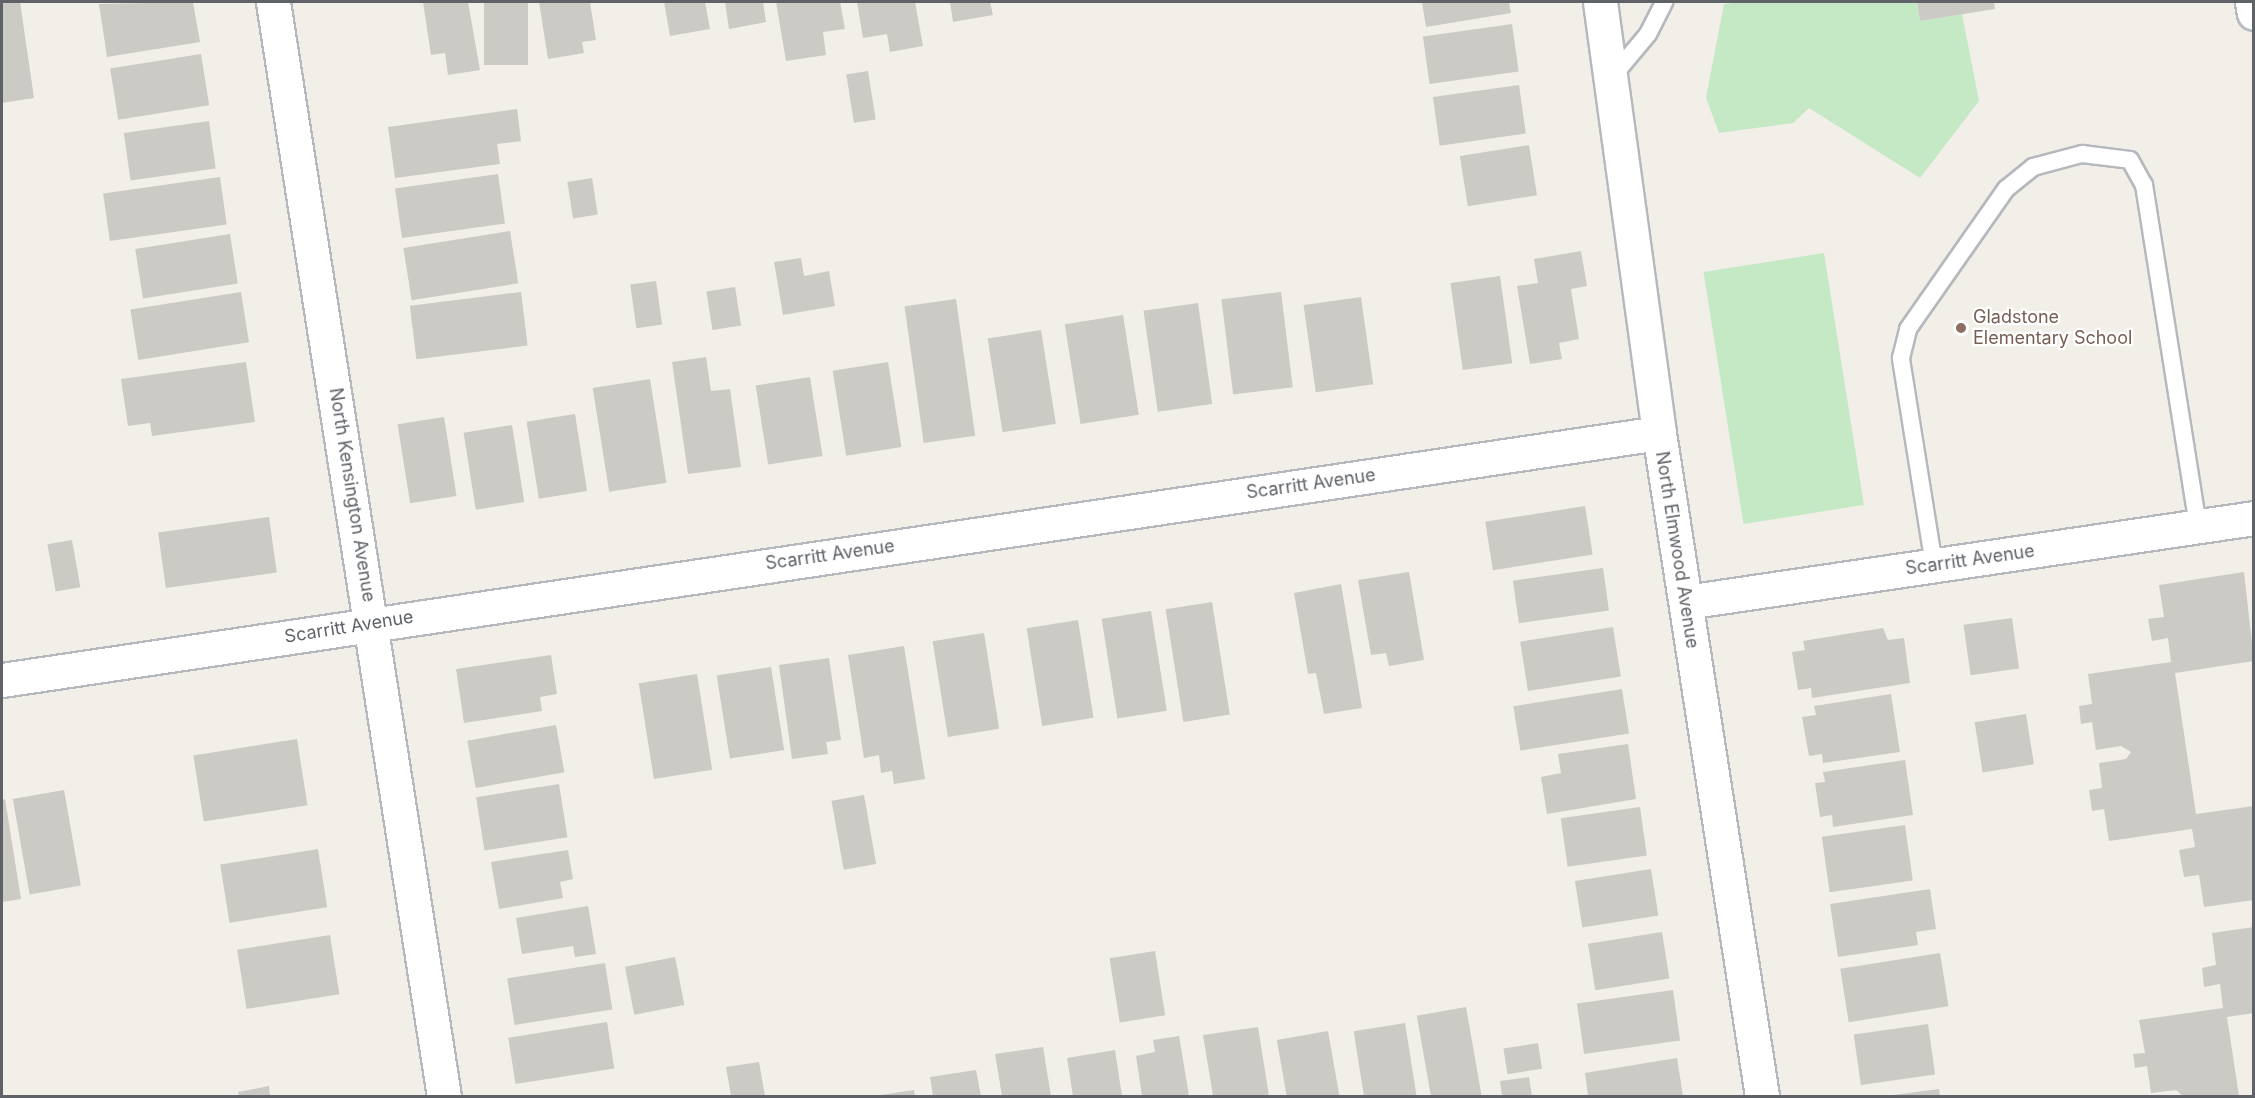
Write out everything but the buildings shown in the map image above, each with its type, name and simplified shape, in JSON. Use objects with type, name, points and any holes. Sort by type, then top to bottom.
[{"type":"street","name":"North Kensington Avenue","points":[[273,2],[444,1096]]},
{"type":"street","name":"North Elmwood Avenue","points":[[1600,2],[1659,433],[1762,1096]]},
{"type":"street","points":[[2252,2],[2253,13]]},
{"type":"street","name":"Scarritt Avenue","points":[[2,680],[1659,433]]},
{"type":"street","name":"Scarritt Avenue","points":[[1686,602],[2253,518]]},
{"type":"lane","points":[[1612,77],[1648,34],[1664,2]]},
{"type":"lane","points":[[1934,565],[1901,358],[1908,329],[2006,189],[2033,167],[2082,154],[2130,160],[2144,185],[2198,526]]},
{"type":"green space","points":[[1742,2],[1917,2],[1920,21],[1962,14],[1979,101],[1920,178],[1809,108],[1793,123],[1719,133],[1706,98],[1724,4]]},
{"type":"green space","points":[[1824,253],[1864,505],[1743,524],[1704,272]]},
{"type":"place","name":"Gladstone Elementary School","points":[[1961,328]]}]
